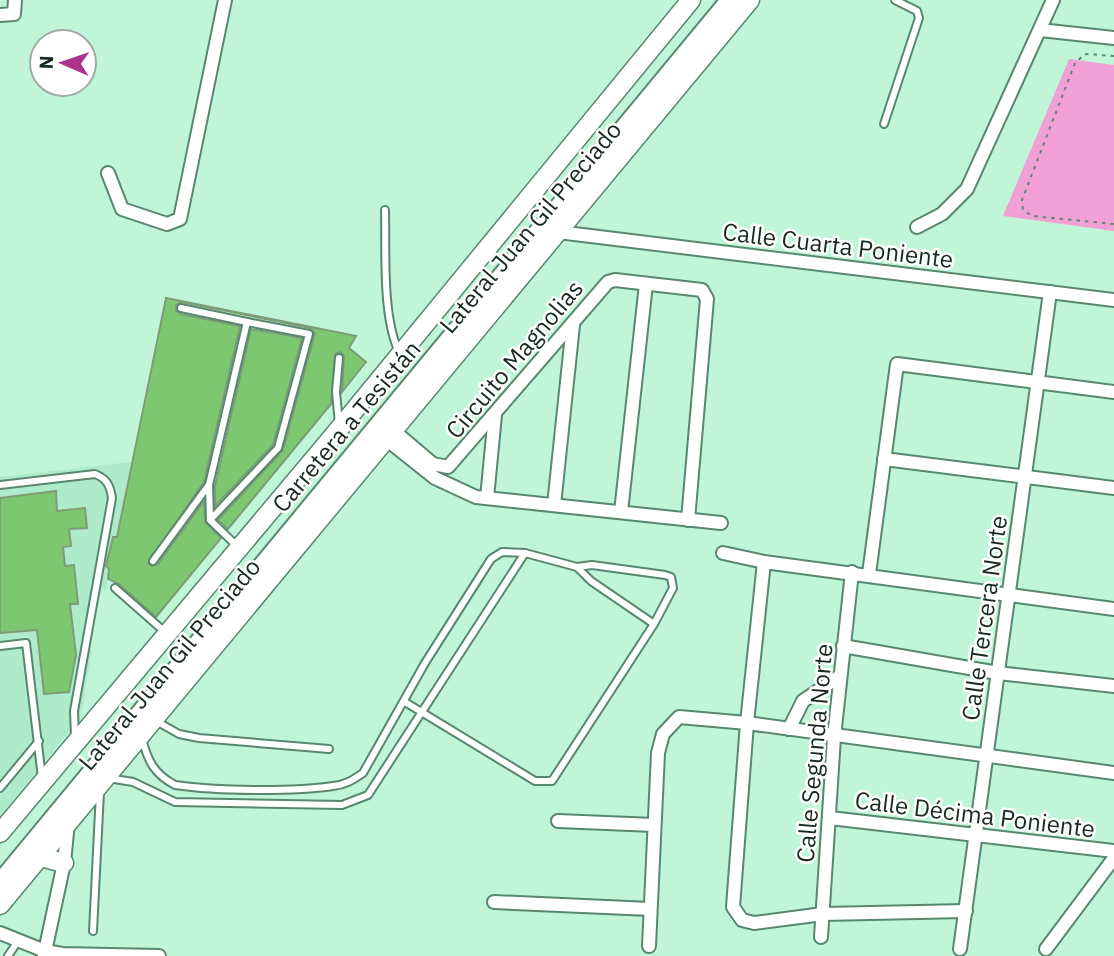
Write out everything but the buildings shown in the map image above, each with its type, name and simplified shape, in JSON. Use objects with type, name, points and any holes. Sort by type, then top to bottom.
[{"type":"main road","name":"Lateral Juan Gil Preciado","points":[[0,905],[390,435],[441,340],[465,311],[691,0]]},
{"type":"main road","name":"Carretera a Tesistán","points":[[0,863],[465,311],[714,0]]},
{"type":"main road","name":"Carretera a Tesistán","points":[[465,311],[731,0]]},
{"type":"main road","name":"Lateral Juan Gil Preciado","points":[[465,311],[558,232],[750,0]]},
{"type":"main road","name":"Lateral Juan Gil Preciado","points":[[0,833],[6,817],[43,783],[401,355],[441,340]]},
{"type":"main road","name":"Carretera a Tesistán","points":[[0,884],[441,340]]},
{"type":"main road","points":[[41,857],[64,863]]},
{"type":"street","points":[[108,173],[122,209],[167,224],[180,219],[225,0]]},
{"type":"street","points":[[917,228],[942,214],[967,189],[1053,0]]},
{"type":"street","points":[[0,15],[15,7]]},
{"type":"street","points":[[1040,30],[1114,38]]},
{"type":"street","name":"Calle Cuarta Poniente","points":[[558,232],[1114,300]]},
{"type":"street","name":"Circuito Magnolias","points":[[390,435],[433,464],[443,468],[452,465],[608,282],[702,290],[706,299],[688,520]]},
{"type":"street","points":[[621,512],[646,284]]},
{"type":"street","name":"Calle Tercera Norte","points":[[960,949],[1050,292]]},
{"type":"street","points":[[554,505],[573,323]]},
{"type":"street","points":[[869,574],[897,364],[1114,392]]},
{"type":"street","points":[[487,498],[495,415]]},
{"type":"street","points":[[390,435],[443,483],[465,494],[721,523]]},
{"type":"street","points":[[884,459],[1114,488]]},
{"type":"street","points":[[723,553],[764,562],[1114,609]]},
{"type":"street","points":[[764,562],[747,723],[733,907],[742,920],[754,923],[823,914],[965,911]]},
{"type":"street","name":"Calle Segunda Norte","points":[[821,937],[834,737],[852,572]]},
{"type":"street","points":[[843,646],[998,673],[1114,686]]},
{"type":"street","points":[[789,729],[810,694],[840,676]]},
{"type":"street","points":[[649,946],[658,754],[663,734],[679,717],[747,723],[834,737],[1114,773]]},
{"type":"street","points":[[44,953],[64,863],[71,797]]},
{"type":"street","name":"Calle Décima Poniente","points":[[830,818],[1114,851]]},
{"type":"street","points":[[558,821],[654,825]]},
{"type":"street","points":[[1046,949],[1114,858]]},
{"type":"street","points":[[494,902],[650,909]]},
{"type":"street","points":[[0,933],[44,953],[159,956]]},
{"type":"lane","points":[[884,124],[919,18],[917,11],[895,0]]},
{"type":"lane","points":[[385,210],[390,306],[394,340],[401,355]]},
{"type":"lane","points":[[181,309],[309,334],[278,448],[210,520]]},
{"type":"lane","points":[[239,547],[210,520],[209,485],[247,322]]},
{"type":"lane","points":[[339,358],[336,392],[339,429]]},
{"type":"lane","points":[[0,485],[95,474],[104,478],[110,486],[112,498],[74,711],[75,743]]},
{"type":"lane","points":[[153,561],[209,485]]},
{"type":"lane","points":[[142,736],[148,762],[160,777],[175,785],[193,788],[334,786],[351,782],[363,774],[425,663],[491,559],[502,552],[525,553],[577,567],[593,565],[671,577],[673,588],[654,624],[597,713],[547,783],[535,781],[404,702]]},
{"type":"lane","points":[[93,931],[103,782],[133,782],[175,802],[342,805],[368,795],[525,553]]},
{"type":"lane","points":[[577,567],[591,580],[654,624]]},
{"type":"lane","points":[[115,588],[167,634]]},
{"type":"lane","points":[[0,646],[26,643],[43,783]]},
{"type":"lane","points":[[155,720],[179,734],[199,738],[329,749]]},
{"type":"lane","points":[[0,788],[39,741]]},
{"type":"lane","points":[[9,956],[18,941]]},
{"type":"path","points":[[1114,56],[1085,54],[1075,63],[1021,200],[1023,210],[1032,216],[1114,224]]},
{"type":"shaded area","points":[[1069,59],[1114,65],[1114,231],[1003,216]]},
{"type":"shaded area","points":[[131,462],[117,537],[112,537],[106,566],[109,569],[106,590],[100,587],[88,646],[92,650],[81,717],[0,817],[0,477]]}]
